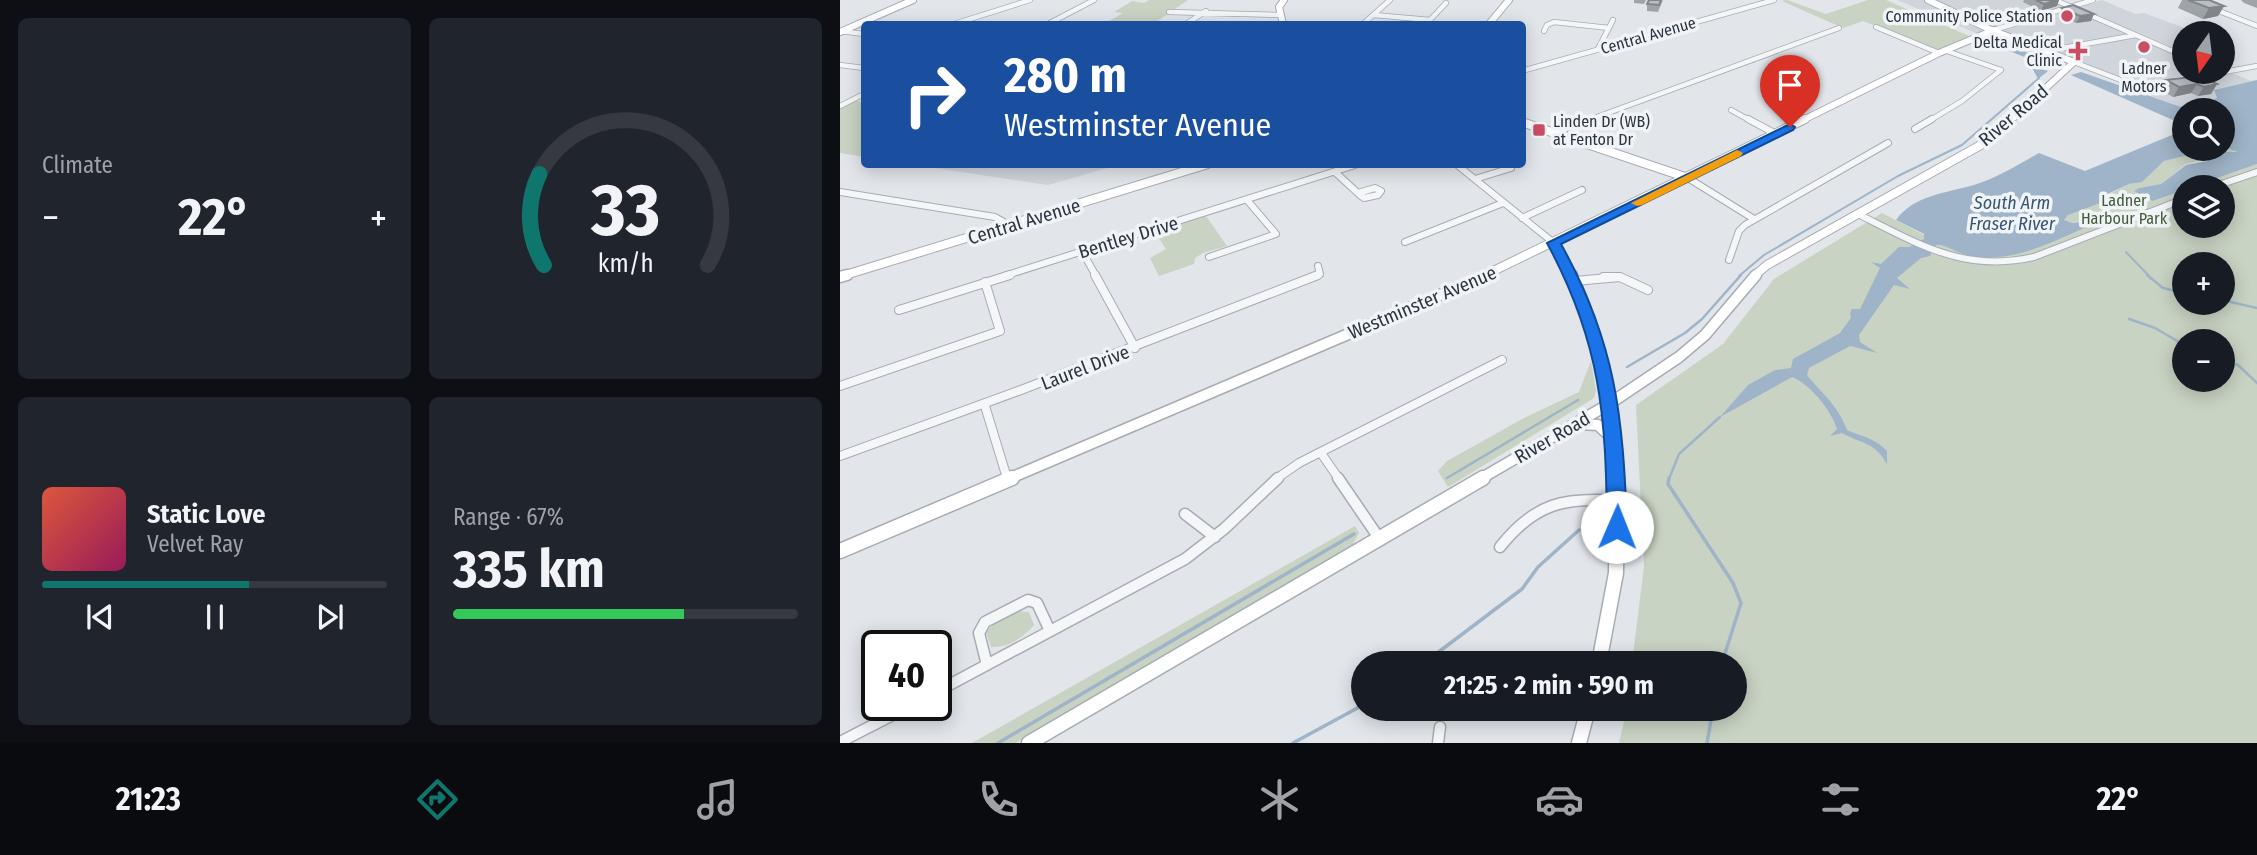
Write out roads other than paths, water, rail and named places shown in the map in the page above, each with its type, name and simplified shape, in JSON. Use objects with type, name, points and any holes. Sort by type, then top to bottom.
[{"type":"street","points":[[864,21],[913,0]]},
{"type":"street","points":[[962,21],[1030,0]]},
{"type":"street","points":[[1054,21],[1094,0]]},
{"type":"street","points":[[1282,21],[1279,7],[1284,0]]},
{"type":"street","points":[[1367,21],[1390,0]]},
{"type":"street","points":[[1492,21],[1509,0]]},
{"type":"street","name":"Central Avenue","points":[[1526,70],[1774,0]]},
{"type":"street","points":[[1928,0],[1994,30],[2140,87],[2172,81]]},
{"type":"street","points":[[2055,0],[2172,51]]},
{"type":"street","points":[[1994,30],[2093,0]]},
{"type":"street","points":[[2191,0],[2257,26]]},
{"type":"street","points":[[1374,15],[1430,20],[1446,3]]},
{"type":"street","points":[[1191,21],[1206,11]]},
{"type":"street","points":[[1169,12],[1279,15]]},
{"type":"street","points":[[1598,49],[1613,20]]},
{"type":"street","points":[[840,31],[861,22]]},
{"type":"street","points":[[1544,31],[1547,25],[1554,22],[1609,27]]},
{"type":"street","points":[[1876,27],[1942,52],[2001,70],[1962,101],[1915,128]]},
{"type":"street","points":[[1555,132],[1839,28]]},
{"type":"street","name":"Westminster Avenue","points":[[840,551],[1478,279],[1942,52],[1994,30]]},
{"type":"street","points":[[840,31],[861,34]]},
{"type":"street","points":[[2046,51],[2138,35]]},
{"type":"street","name":"River Road","points":[[1029,743],[1609,404],[1679,357],[1705,335],[1758,272],[1992,137],[2074,62]]},
{"type":"street","points":[[840,65],[861,68]]},
{"type":"street","points":[[2235,69],[2257,66]]},
{"type":"street","points":[[840,106],[861,96]]},
{"type":"street","points":[[1731,110],[1776,134]]},
{"type":"street","points":[[1526,123],[1688,178],[1754,219]]},
{"type":"street","points":[[1729,260],[1739,231],[1754,219],[1888,143]]},
{"type":"street","name":"Central Avenue","points":[[840,276],[1195,168]]},
{"type":"street","name":"Bentley Drive","points":[[899,310],[1346,168]]},
{"type":"street","points":[[1461,168],[1554,243],[1575,281],[1600,352],[1615,446],[1618,501],[1615,577],[1601,651]]},
{"type":"street","points":[[1475,179],[1508,168]]},
{"type":"street","points":[[1335,172],[1357,193]]},
{"type":"street","points":[[2235,180],[2257,172]]},
{"type":"street","points":[[1522,218],[1582,190]]},
{"type":"street","points":[[840,191],[995,217],[1009,225]]},
{"type":"street","points":[[1209,257],[1276,234],[1247,200]]},
{"type":"street","points":[[1405,242],[1503,202]]},
{"type":"street","points":[[1858,214],[1952,258],[1988,265],[2024,261],[2172,204]]},
{"type":"street","points":[[1082,251],[1135,348]]},
{"type":"street","name":"Laurel Drive","points":[[840,456],[985,406],[1135,348],[1320,274],[1318,266]]},
{"type":"street","points":[[1575,281],[1619,275],[1627,276],[1648,290]]},
{"type":"street","points":[[840,386],[1000,331],[985,282]]},
{"type":"street","points":[[952,684],[1185,559],[1215,537],[1279,477],[1299,463],[1502,360]]},
{"type":"street","points":[[985,406],[1007,478]]},
{"type":"street","points":[[1573,426],[1588,423],[1600,425],[1608,430],[1615,446]]},
{"type":"street","points":[[1321,453],[1380,538]]},
{"type":"street","points":[[1500,547],[1512,531],[1559,502],[1573,499],[1618,501]]},
{"type":"street","points":[[1185,514],[1215,537]]},
{"type":"street","points":[[987,665],[979,633],[985,622],[1033,600],[1050,631]]},
{"type":"street","points":[[840,742],[881,721]]},
{"type":"street","points":[[1579,743],[1585,721]]},
{"type":"street","points":[[1438,743],[1440,727]]},
{"type":"water","points":[[1985,37],[2060,65],[2039,68],[2048,71],[2038,79],[2027,58],[1979,39]]},
{"type":"water","points":[[2081,72],[2172,104],[2172,120],[2071,75]]},
{"type":"water","points":[[2257,80],[2257,164],[2226,175],[2173,175],[2186,165],[2207,161],[2235,161],[2235,98],[2217,98],[2214,90]]},
{"type":"water","name":"South Arm Fraser River","points":[[2172,135],[2172,159],[2164,161],[2142,182],[2129,184],[2101,197],[2100,203],[2068,215],[2064,220],[2072,223],[2105,219],[2040,247],[2006,256],[1972,256],[1936,245],[1930,256],[1921,258],[1897,278],[1910,289],[1894,285],[1859,335],[1860,342],[1877,353],[1850,346],[1809,368],[1807,375],[1834,406],[1847,430],[1873,440],[1887,451],[1887,464],[1878,451],[1868,444],[1842,433],[1830,436],[1837,429],[1830,414],[1813,392],[1792,377],[1720,417],[1748,385],[1775,370],[1791,368],[1793,359],[1840,333],[1851,318],[1852,309],[1860,309],[1880,268],[1871,262],[1881,264],[1899,247],[1909,247],[1924,239],[1924,234],[1896,220],[1912,205],[1931,196],[1991,179],[2039,153],[2085,171]]},
{"type":"water","points":[[2172,176],[2172,194],[2153,201],[2134,191],[2139,188],[2161,184]]},
{"type":"waterway","points":[[1739,276],[1764,255],[1898,176],[1962,145],[2039,78]]},
{"type":"waterway","points":[[2126,252],[2149,276]]},
{"type":"waterway","points":[[1627,367],[1685,333],[1702,319],[1741,275]]},
{"type":"waterway","points":[[2147,275],[2163,288],[2172,290]]},
{"type":"waterway","points":[[2235,303],[2257,308]]},
{"type":"waterway","points":[[2129,319],[2155,328],[2172,338]]},
{"type":"waterway","points":[[2235,364],[2257,383]]},
{"type":"waterway","points":[[1447,478],[1578,400]]},
{"type":"waterway","points":[[1669,479],[1679,454],[1720,417]]},
{"type":"waterway","points":[[1669,478],[1668,484],[1733,583],[1741,603],[1726,651]]},
{"type":"waterway","points":[[1440,651],[1522,589],[1538,567],[1579,530]]},
{"type":"waterway","points":[[998,743],[1354,534]]},
{"type":"waterway","points":[[1293,743],[1351,712]]},
{"type":"waterway","points":[[1707,743],[1711,721]]},
{"type":"place","name":"Community Police Station","points":[[2067,16]]},
{"type":"place","name":"Ladner Motors","points":[[2144,47]]},
{"type":"place","name":"Delta Medical Clinic","points":[[2078,51]]},
{"type":"place","name":"Linden Dr (WB) at Fenton Dr","points":[[1539,130]]},
{"type":"park label","name":"Ladner Harbour Park","points":[[2124,209]]}]
